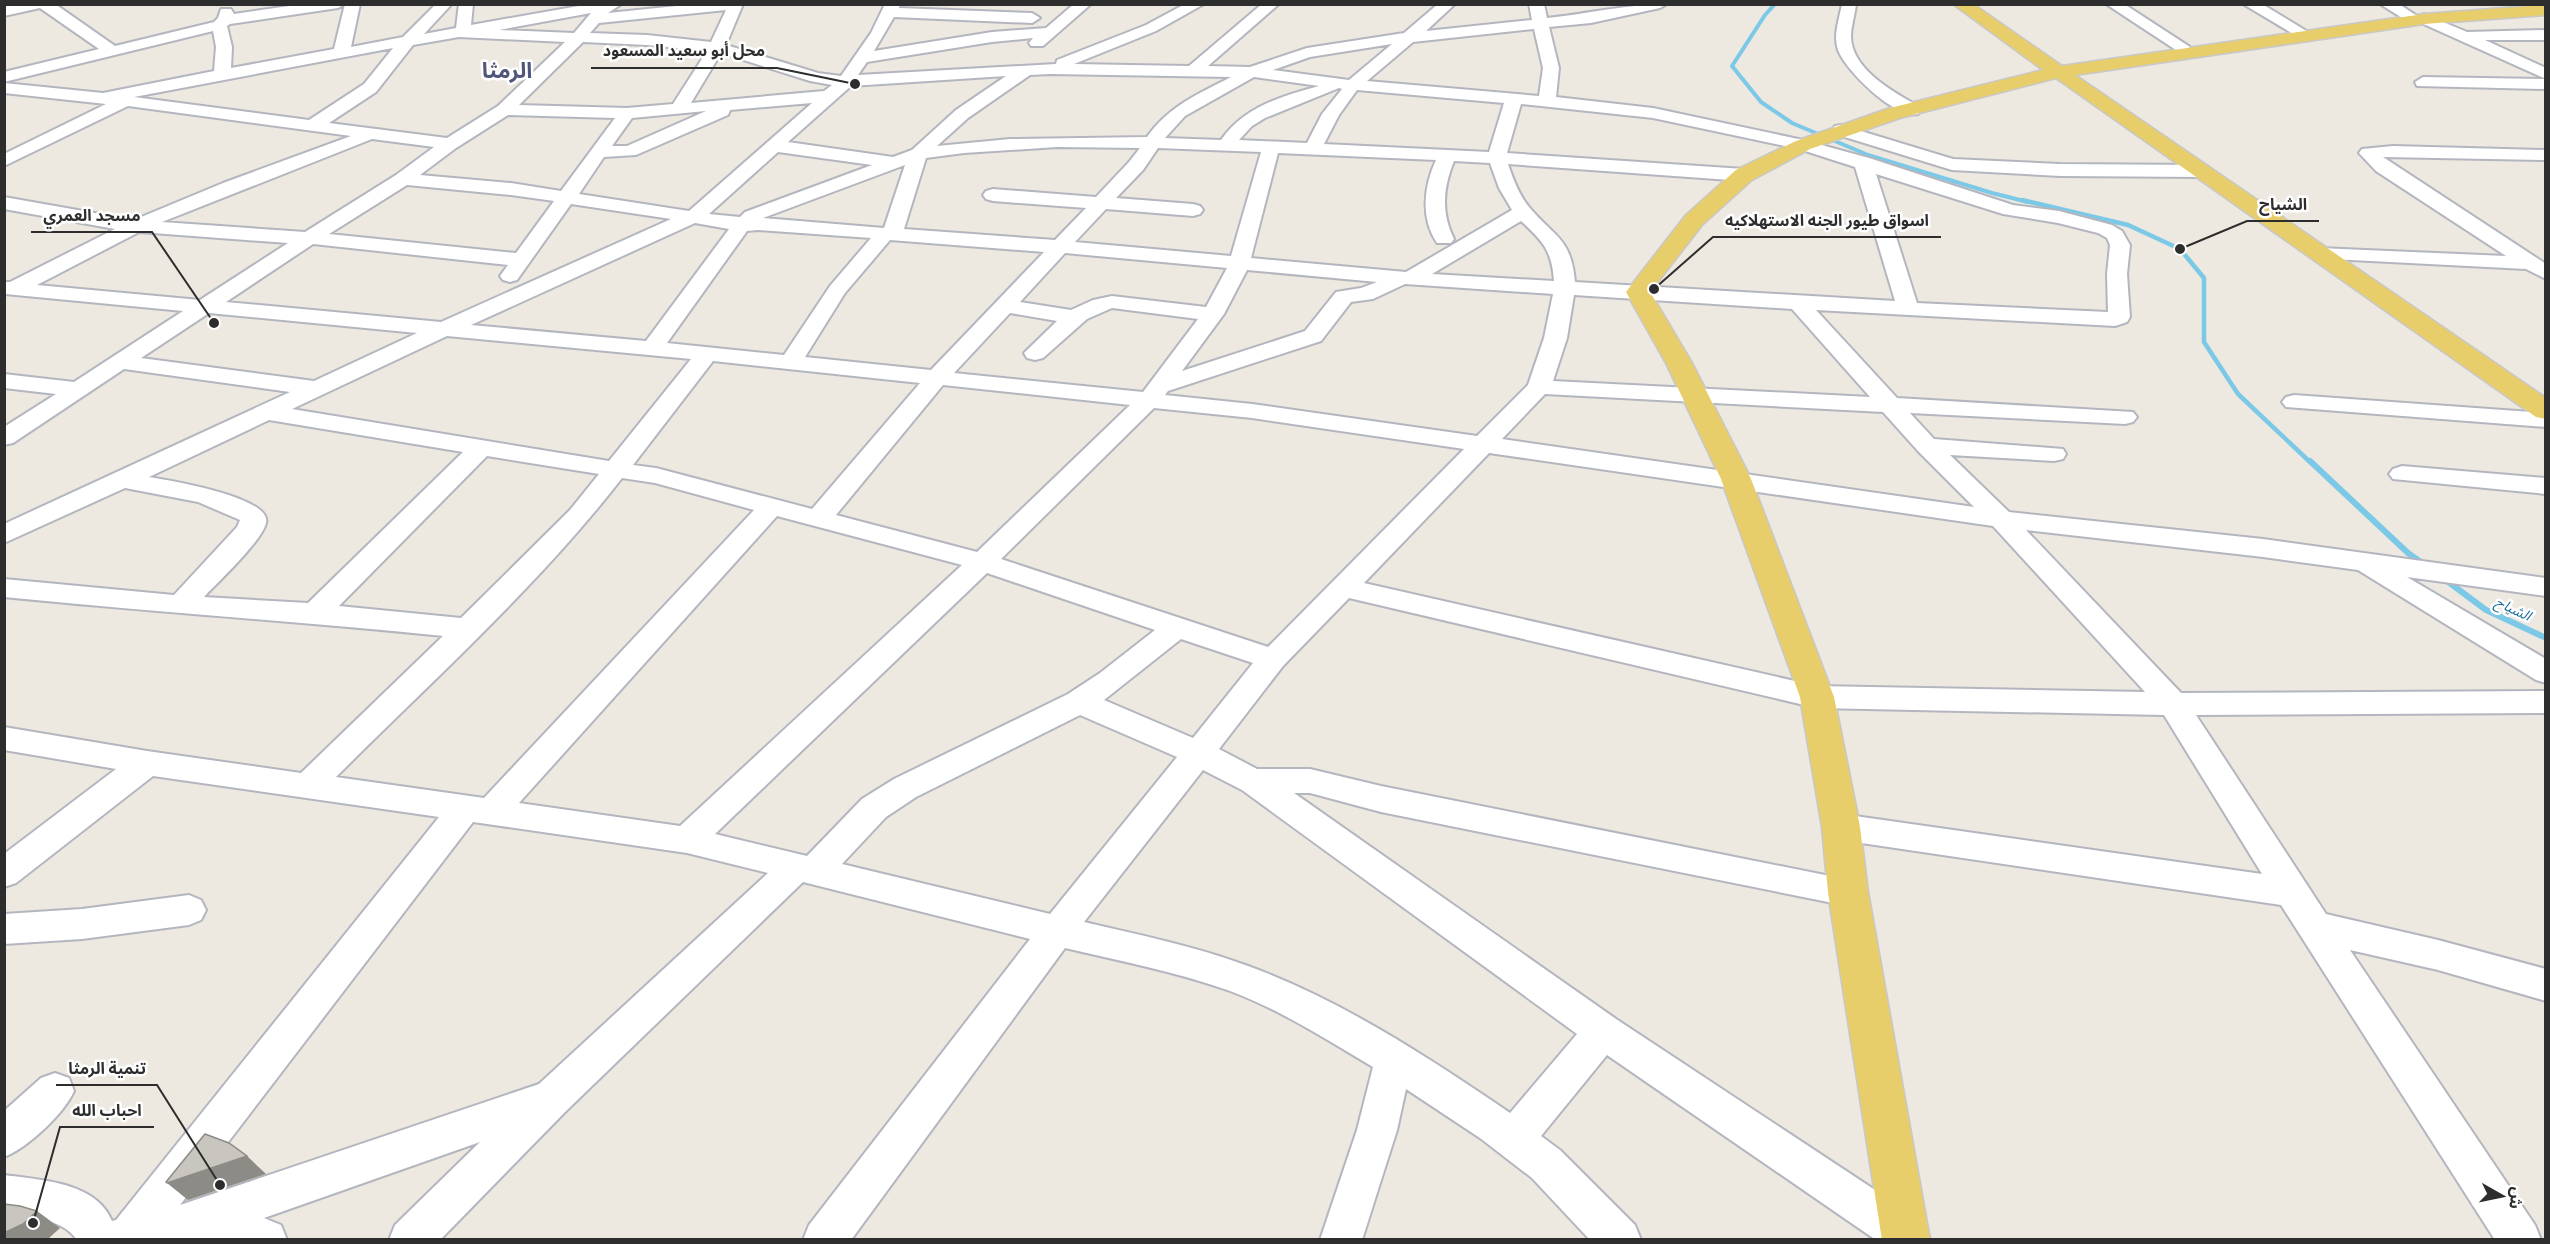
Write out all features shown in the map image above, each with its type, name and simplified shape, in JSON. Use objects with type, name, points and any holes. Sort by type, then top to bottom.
[{"type":"main road","points":[[1961,4],[2059,68],[2327,254],[2546,411]]},
{"type":"main road","points":[[1972,4],[2201,171],[2546,398]]},
{"type":"main road","points":[[1908,1238],[1848,892],[1841,827],[1817,697],[1736,479],[1645,295],[1694,220],[1744,175],[1823,137],[1904,109],[2059,68],[2182,47],[2540,4]]},
{"type":"main road","points":[[2059,68],[2416,18],[2546,10]]},
{"type":"street","points":[[4,12],[37,4]]},
{"type":"street","points":[[44,4],[112,51]]},
{"type":"street","points":[[4,77],[112,51],[223,16],[338,4]]},
{"type":"street","points":[[341,54],[353,4]]},
{"type":"street","points":[[310,127],[370,88],[407,42],[442,5],[464,4],[463,33]]},
{"type":"street","points":[[1006,71],[1084,4]]},
{"type":"street","points":[[1050,69],[1151,28],[1197,4]]},
{"type":"street","points":[[1193,71],[1272,4]]},
{"type":"street","points":[[1536,4],[1551,68],[1548,101]]},
{"type":"street","points":[[817,520],[876,453],[936,379],[1102,203],[1154,143],[1164,126],[1179,112],[1251,72],[1307,53],[1409,37],[1540,24],[1660,4]]},
{"type":"street","points":[[1849,4],[1844,36],[1848,54],[1874,84],[1904,109]]},
{"type":"street","points":[[2113,4],[2182,47]]},
{"type":"street","points":[[2250,4],[2300,32]]},
{"type":"street","points":[[2387,4],[2541,70]]},
{"type":"street","points":[[105,98],[222,74],[606,10],[736,5],[717,47],[678,108]]},
{"type":"street","points":[[1226,146],[1237,131],[1264,111],[1295,98],[1348,84],[1409,37],[1441,6]]},
{"type":"street","points":[[4,535],[443,329],[695,216],[776,146],[846,81],[863,58],[891,8],[1064,20]]},
{"type":"street","points":[[4,438],[403,179],[450,144],[504,110],[606,10]]},
{"type":"street","points":[[222,74],[223,16]]},
{"type":"street","points":[[863,58],[992,37],[1051,32]]},
{"type":"street","points":[[463,33],[647,40],[717,47],[816,78],[846,81],[1050,69],[1251,72],[1348,84],[1548,101],[1653,113],[1823,137],[1953,164],[2060,170],[2201,171]]},
{"type":"street","points":[[2463,36],[2546,35]]},
{"type":"street","points":[[790,363],[837,290],[886,237],[918,154],[962,114],[1027,70]]},
{"type":"street","points":[[2423,82],[2546,84]]},
{"type":"street","points":[[1313,149],[1348,84]]},
{"type":"street","points":[[4,88],[126,100],[310,127],[450,144]]},
{"type":"street","points":[[14,106],[50,94]]},
{"type":"street","points":[[504,110],[627,113],[830,96]]},
{"type":"street","points":[[824,1239],[864,1190],[1057,931],[1200,754],[1273,659],[1539,387],[1564,291],[1562,259],[1558,249],[1523,212],[1508,186],[1498,157],[1514,99]]},
{"type":"street","points":[[4,161],[126,100]]},
{"type":"street","points":[[599,152],[630,151],[743,102]]},
{"type":"street","points":[[488,310],[521,260],[627,113]]},
{"type":"street","points":[[8,290],[133,226],[247,179],[370,135]]},
{"type":"street","points":[[403,179],[484,186],[740,222],[1238,267],[1564,291],[2115,319],[2119,317],[2117,274],[2120,245],[2115,235],[2089,224],[2010,210],[1863,162],[1823,137]]},
{"type":"street","points":[[652,348],[740,222],[772,207],[918,154],[970,147],[1154,143],[1498,157],[1621,164],[1744,175]]},
{"type":"street","points":[[776,146],[894,162]]},
{"type":"street","points":[[687,840],[982,562],[1155,393],[1212,314],[1238,267],[1271,147]]},
{"type":"street","points":[[2540,267],[2383,166],[2368,153],[2393,151],[2537,155],[2546,165]]},
{"type":"street","points":[[1444,238],[1436,222],[1436,181],[1448,155]]},
{"type":"street","points":[[1863,162],[1908,309]]},
{"type":"street","points":[[993,195],[1193,210]]},
{"type":"street","points":[[4,203],[133,226],[309,238],[521,260]]},
{"type":"street","points":[[1155,393],[1313,336],[1344,297],[1365,294],[1403,280],[1523,212]]},
{"type":"street","points":[[2327,254],[2540,267]]},
{"type":"street","points":[[8,290],[206,305],[652,348],[936,379],[1155,393],[1252,411],[2001,519],[2162,535],[2546,586]]},
{"type":"street","points":[[1035,353],[1074,317],[1096,304],[1112,302],[1212,314]]},
{"type":"street","points":[[1799,304],[1927,446],[2001,519],[2173,704],[2292,892],[2520,1239]]},
{"type":"street","points":[[1005,306],[1074,317]]},
{"type":"street","points":[[307,786],[468,629],[579,516],[707,354]]},
{"type":"street","points":[[119,362],[316,388]]},
{"type":"street","points":[[4,381],[78,389]]},
{"type":"street","points":[[1539,387],[1887,403],[2125,417]]},
{"type":"street","points":[[2294,402],[2546,420]]},
{"type":"street","points":[[265,412],[618,468],[706,489],[982,562],[1273,659]]},
{"type":"street","points":[[4,417],[33,419]]},
{"type":"street","points":[[1927,446],[2054,454]]},
{"type":"street","points":[[315,613],[482,447]]},
{"type":"street","points":[[2402,474],[2546,486]]},
{"type":"street","points":[[121,480],[208,498],[244,510],[253,516],[253,523],[248,532],[181,605]]},
{"type":"street","points":[[117,1239],[478,811],[771,507]]},
{"type":"street","points":[[2364,563],[2546,673]]},
{"type":"street","points":[[1341,587],[1817,697],[2173,704],[2546,702]]},
{"type":"street","points":[[4,588],[181,605],[315,613],[468,629]]},
{"type":"street","points":[[410,1239],[551,1099],[882,803],[906,788],[1079,702],[1111,681],[1177,627]]},
{"type":"street","points":[[1079,702],[1200,754],[1253,781],[1603,1031],[1908,1238]]},
{"type":"street","points":[[4,738],[147,764],[687,840],[1177,960],[1238,978],[1296,1003],[1394,1059],[1513,1139],[1546,1164],[1620,1239]]},
{"type":"street","points":[[4,873],[147,764]]},
{"type":"street","points":[[1253,781],[1310,781],[1381,799],[1710,867],[1848,892]]},
{"type":"street","points":[[1841,827],[2292,892]]},
{"type":"street","points":[[4,930],[82,924],[189,910]]},
{"type":"street","points":[[2316,927],[2438,955],[2546,985]]},
{"type":"street","points":[[1513,1139],[1603,1031]]},
{"type":"street","points":[[1341,1239],[1377,1130],[1394,1059]]},
{"type":"street","points":[[4,1138],[55,1091]]},
{"type":"street","points":[[4,1195],[66,1206],[89,1217],[97,1230],[117,1239],[188,1224],[551,1099]]},
{"type":"street","points":[[188,1224],[234,1231],[266,1239]]},
{"type":"building","points":[[205,1134],[229,1143],[247,1156],[167,1183],[166,1182]]},
{"type":"building","points":[[4,1204],[37,1211],[23,1224],[4,1233]]},
{"type":"waterway","name":"الشياح","points":[[1775,4],[1765,15],[1732,66],[1761,102],[1792,123],[1868,155],[2028,202]]},
{"type":"waterway","name":"الشياح","points":[[2022,200],[2128,225],[2180,249],[2204,278],[2204,342],[2238,394],[2311,463]]},
{"type":"waterway","name":"الشياح","points":[[2310,461],[2408,553],[2425,565]]},
{"type":"waterway","name":"الشياح","points":[[2443,578],[2486,610],[2546,638]]},
{"type":"place","name":"محل أبو سعيد المسعود","points":[[855,84]]},
{"type":"place","name":"الشياح","points":[[2180,249]]},
{"type":"place","name":"اسواق طيور الجنه الاستهلاكيه","points":[[1654,289]]},
{"type":"place","name":"مسجد العمري","points":[[214,323]]},
{"type":"place","name":"تنمية الرمثا","points":[[220,1185]]},
{"type":"place","name":"احباب الله","points":[[33,1223]]},
{"type":"district","name":"الرمثا","points":[[507,70]]}]
